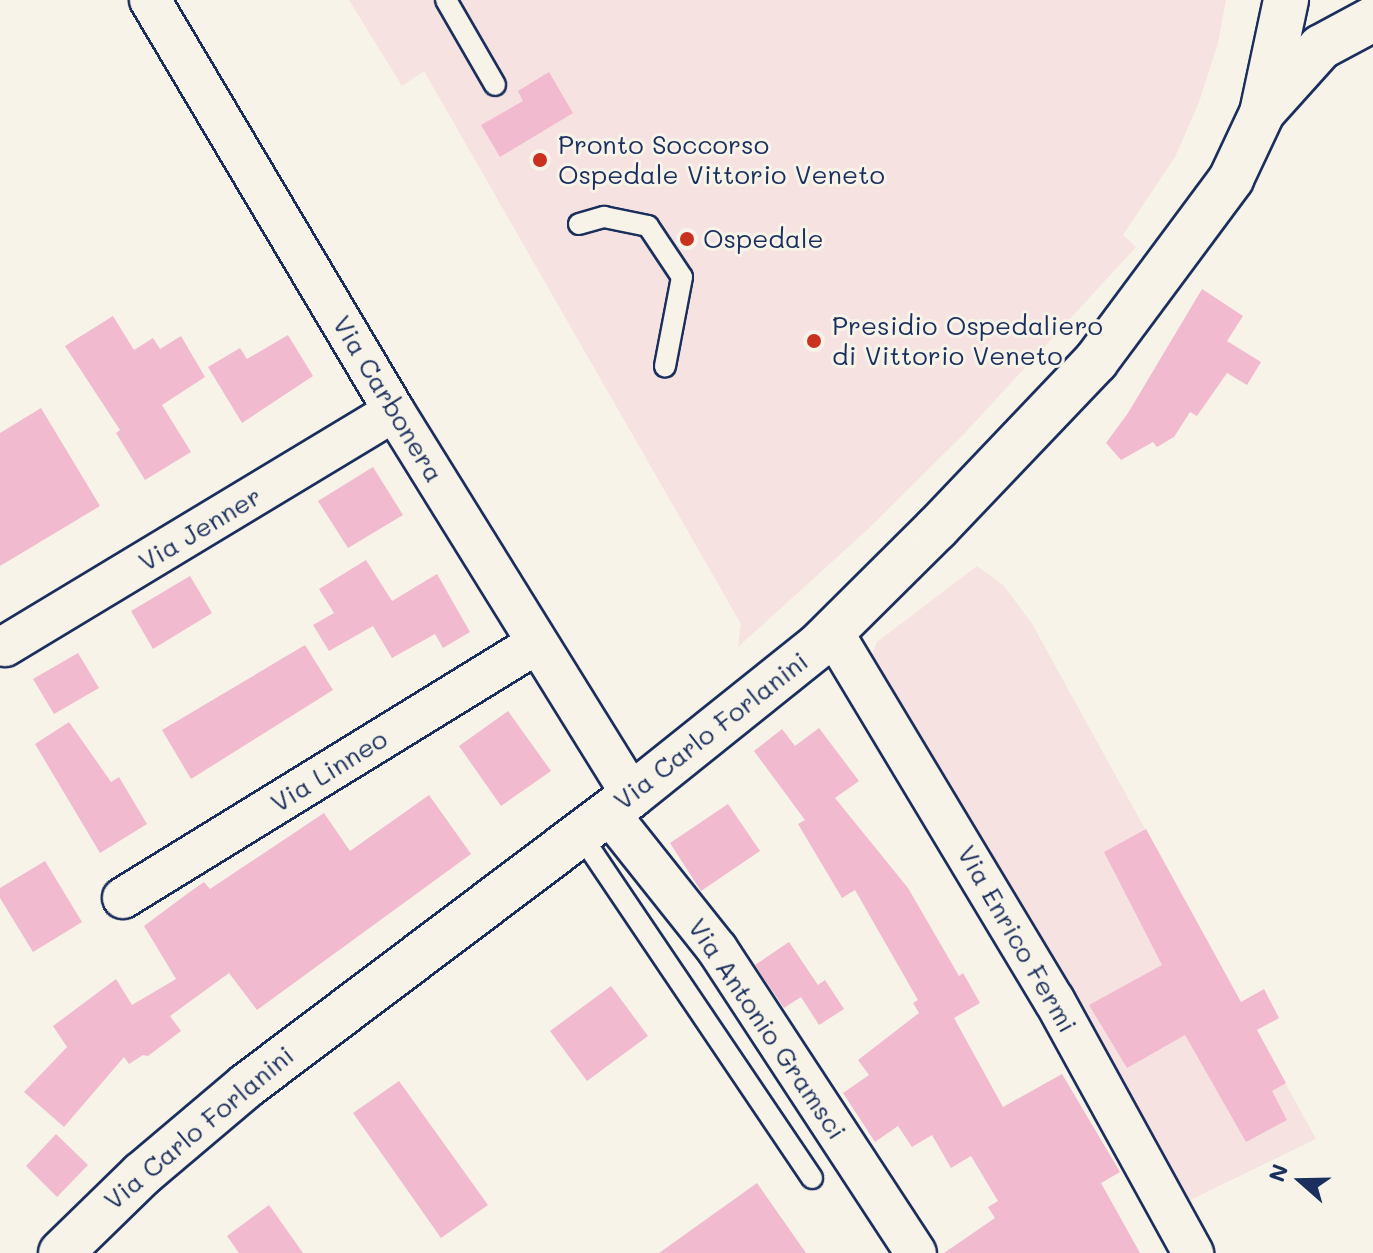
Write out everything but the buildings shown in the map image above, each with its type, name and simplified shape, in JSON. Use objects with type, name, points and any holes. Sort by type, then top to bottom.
[{"type":"street","name":"Via Carbonera","points":[[150,0],[536,644],[607,814]]},
{"type":"street","name":"Via Carlo Forlanini","points":[[61,1253],[142,1174],[246,1086],[607,814],[832,631],[937,528],[1096,361],[1231,179],[1262,113],[1286,0]]},
{"type":"street","name":"Via Carlo Forlanini","points":[[1262,113],[1321,47],[1373,19]]},
{"type":"street","name":"Via Jenner","points":[[5,646],[394,411]]},
{"type":"street","name":"Via Enrico Fermi","points":[[832,631],[1054,1000],[1193,1253]]},
{"type":"street","name":"Via Linneo","points":[[123,898],[536,644]]},
{"type":"street","name":"Via Antonio Gramsci","points":[[607,814],[717,949],[916,1253]]},
{"type":"lane","points":[[446,0],[495,85]]},
{"type":"lane","points":[[579,224],[604,217],[648,226],[682,277],[665,366]]},
{"type":"lane","points":[[607,814],[812,1178]]},
{"type":"shaded area","name":"Presidio Ospedaliero di Vittorio Veneto","points":[[349,0],[1226,0],[1218,43],[1199,102],[1175,157],[1123,235],[1136,247],[964,434],[867,530],[738,647],[741,624],[424,71],[402,86]]},
{"type":"shaded area","points":[[977,566],[1003,585],[1031,622],[1316,1139],[1184,1203],[871,657],[877,642]]},
{"type":"place","name":"Pronto Soccorso Ospedale Vittorio Veneto","points":[[540,160]]},
{"type":"place","name":"Ospedale","points":[[687,239]]},
{"type":"place","name":"Presidio Ospedaliero di Vittorio Veneto","points":[[814,341]]}]
